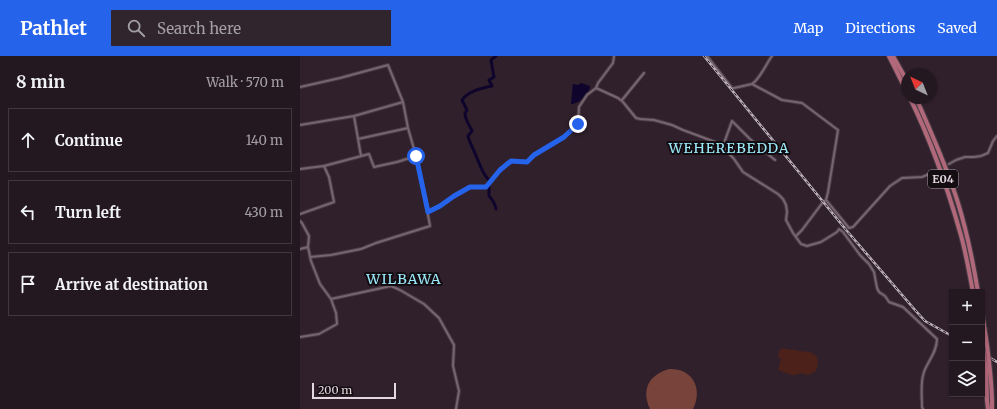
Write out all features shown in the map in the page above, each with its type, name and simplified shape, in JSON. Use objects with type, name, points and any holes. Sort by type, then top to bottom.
[{"type":"highway","points":[[889,56],[893,59],[901,72]]},
{"type":"highway","points":[[893,59],[901,78]]},
{"type":"highway","name":"E04","points":[[913,104],[938,163],[961,233],[972,289]]},
{"type":"highway","name":"E04","points":[[919,104],[958,203],[973,262],[978,289]]},
{"type":"highway","points":[[984,325],[990,375],[990,400],[988,409]]},
{"type":"highway","points":[[985,361],[992,409]]},
{"type":"street","points":[[428,212],[470,187],[486,187],[500,170],[511,161],[527,162],[534,155],[564,137],[578,124],[579,107],[587,95],[596,88],[613,63],[614,56]]},
{"type":"street","points":[[707,56],[732,88],[752,84],[756,81],[766,63],[772,56]]},
{"type":"street","points":[[300,87],[388,65],[403,102],[408,128],[416,156],[430,226],[361,249],[331,255],[310,257]]},
{"type":"street","points":[[622,101],[644,73]]},
{"type":"street","points":[[752,84],[782,100],[802,103],[838,130],[826,200],[796,236]]},
{"type":"street","points":[[596,88],[618,98],[636,118],[640,120],[654,120],[672,125],[718,143],[722,146],[744,172],[778,194],[783,199],[786,205],[786,220],[801,244],[807,246],[821,242],[837,232],[839,229],[843,232],[874,272],[879,292],[885,296],[889,302],[903,307],[937,339],[933,356],[924,371],[921,384],[923,409]]},
{"type":"street","points":[[300,125],[354,116],[403,102]]},
{"type":"street","points":[[354,116],[361,156]]},
{"type":"street","points":[[722,146],[732,121],[750,139],[775,160]]},
{"type":"street","points":[[358,139],[408,128]]},
{"type":"street","points":[[949,164],[965,157],[981,156],[988,153],[997,136]]},
{"type":"street","points":[[300,169],[324,166],[369,154],[374,167],[416,156]]},
{"type":"street","points":[[300,214],[334,202],[324,166]]},
{"type":"street","points":[[826,200],[849,228],[853,226],[890,186],[902,178],[922,176],[936,172]]},
{"type":"street","points":[[300,220],[309,236],[308,247],[310,261],[320,284],[331,300],[336,313],[337,324],[319,334],[300,338]]},
{"type":"street","points":[[300,249],[308,247]]},
{"type":"street","points":[[331,300],[391,286],[424,304],[439,318],[454,345],[453,366],[459,391],[456,409]]},
{"type":"shaded area","points":[[581,83],[590,86],[590,89],[581,100],[571,104],[573,84],[578,85]]},
{"type":"shaded area","points":[[781,348],[805,351],[816,355],[818,366],[816,371],[808,375],[800,373],[792,375],[778,370],[781,359],[778,357]]},
{"type":"shaded area","points":[[669,369],[685,372],[690,376],[696,386],[697,397],[693,409],[650,409],[646,395],[649,384],[656,375]]},
{"type":"waterway","points":[[496,56],[491,60],[494,77],[489,80],[492,86],[471,92],[462,100],[467,110],[465,113],[466,118],[472,131],[468,138],[482,170],[489,180],[489,196],[494,202],[496,209]]},
{"type":"tunnel","points":[[936,171],[949,164]]},
{"type":"railway","points":[[704,56],[847,231],[915,310],[925,321],[949,334]]},
{"type":"railway","points":[[985,355],[997,362]]},
{"type":"district","name":"WEHEREBEDDA","points":[[729,148]]},
{"type":"district","name":"WILBAWA","points":[[404,279]]},
{"type":"route","points":[[416,156],[428,212],[470,187],[486,187],[500,170],[511,161],[527,162],[534,155],[564,137],[578,124]]}]
